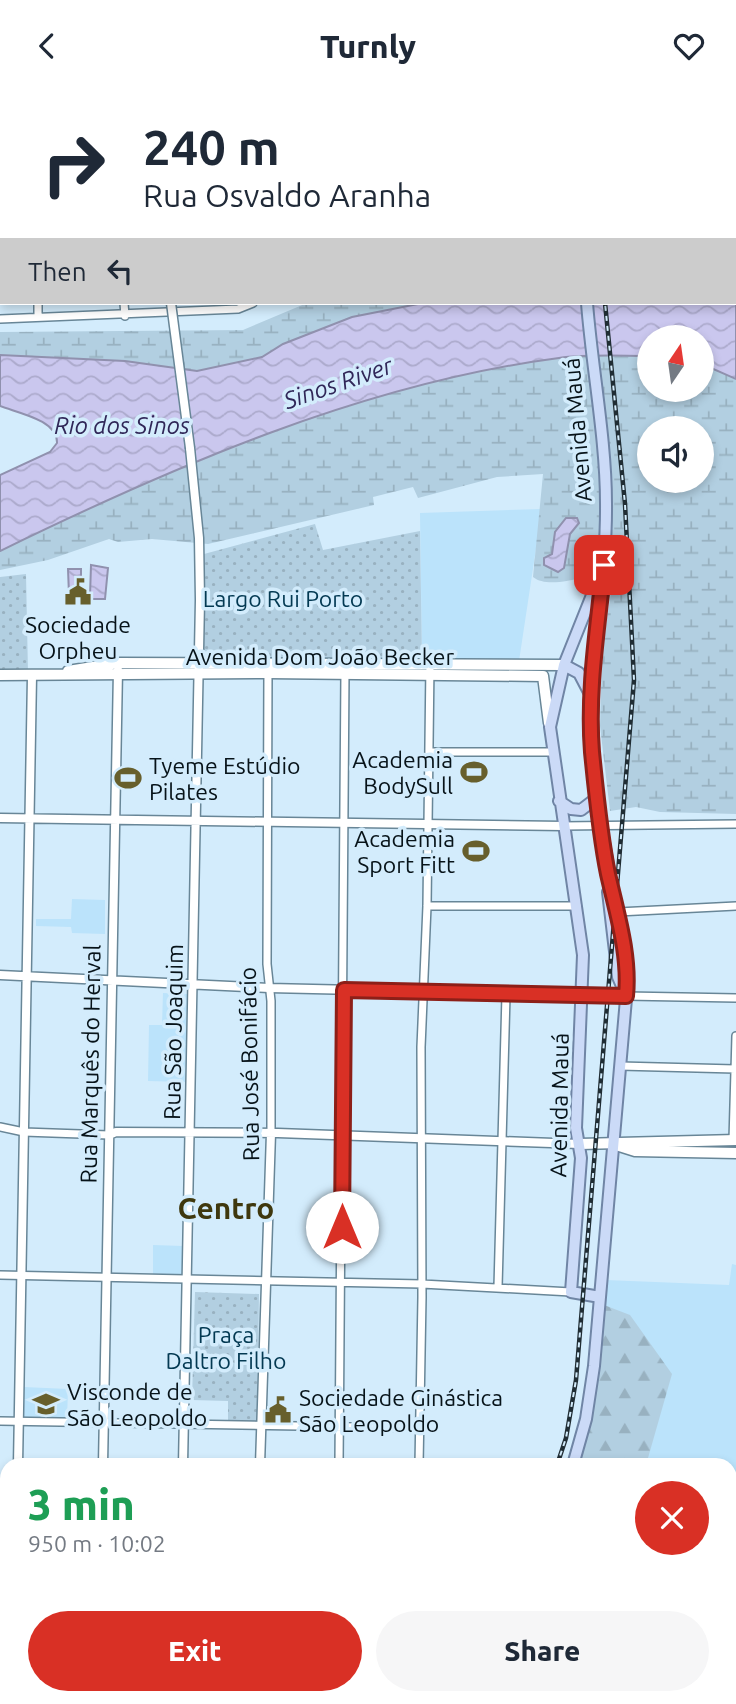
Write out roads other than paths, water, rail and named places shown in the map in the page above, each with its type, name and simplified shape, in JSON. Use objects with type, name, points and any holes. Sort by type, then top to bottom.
[{"type":"main road","name":"Avenida Mauá","points":[[587,305],[607,501],[604,565],[591,697],[592,751],[608,873],[612,939],[618,977],[626,996]]},
{"type":"main road","name":"Avenida Mauá","points":[[571,1292],[580,1143],[576,1128],[583,996],[578,906],[551,752],[550,727],[564,665],[604,565]]},
{"type":"main road","name":"Avenida Dom João Becker","points":[[45,676],[118,663],[198,669]]},
{"type":"main road","name":"Avenida Dom João Becker","points":[[345,669],[430,663],[564,665]]},
{"type":"main road","points":[[564,665],[579,673],[591,697]]},
{"type":"main road","name":"Avenida Dom João Becker","points":[[0,675],[118,675],[198,669],[268,668],[545,677],[550,727]]},
{"type":"main road","points":[[559,801],[571,809],[581,810],[598,797]]},
{"type":"main road","name":"Avenida Mauá","points":[[575,1458],[586,1419],[600,1297],[628,976],[618,912],[608,873]]},
{"type":"main road","points":[[615,1145],[636,1140],[735,1140]]},
{"type":"main road","points":[[580,1143],[615,1145],[635,1151],[736,1153]]},
{"type":"main road","points":[[571,1292],[600,1297]]},
{"type":"street","points":[[38,305],[38,316]]},
{"type":"street","points":[[124,305],[125,316]]},
{"type":"street","name":"Rua São Joaquim","points":[[171,305],[195,493],[200,600],[183,1458]]},
{"type":"street","points":[[0,319],[125,316],[238,309],[248,305]]},
{"type":"street","name":"Rua Marquês do Herval","points":[[103,1458],[118,663]]},
{"type":"street","points":[[419,1458],[423,992],[428,906],[430,663]]},
{"type":"street","name":"Rua José Bonifácio","points":[[260,1458],[271,1133],[268,668]]},
{"type":"street","points":[[339,1458],[345,669]]},
{"type":"street","points":[[18,1458],[33,676]]},
{"type":"street","points":[[429,752],[551,752]]},
{"type":"street","points":[[0,818],[602,828],[736,824]]},
{"type":"street","points":[[618,912],[736,905]]},
{"type":"street","points":[[428,906],[578,906]]},
{"type":"street","points":[[0,975],[269,988],[736,998]]},
{"type":"street","points":[[498,1287],[506,995]]},
{"type":"street","points":[[735,1140],[736,1036]]},
{"type":"street","points":[[621,1066],[735,1069]]},
{"type":"street","points":[[0,1127],[24,1132],[109,1135],[116,1132],[271,1133],[580,1143]]},
{"type":"street","points":[[0,1275],[422,1284],[571,1292]]},
{"type":"street","points":[[0,1421],[419,1428]]},
{"type":"water","name":"Rio dos Sinos","points":[[413,305],[736,305],[736,379],[714,369],[714,325],[637,325],[637,356],[559,358],[487,370],[343,408],[202,459],[0,551],[0,475],[50,452],[57,443],[56,435],[44,423],[0,406],[0,355],[125,361],[197,371],[262,357],[283,344],[352,317]]},
{"type":"water","points":[[566,518],[577,518],[579,523],[570,534],[564,568],[558,572],[544,565],[544,558],[552,554],[555,532]]},
{"type":"water","points":[[91,565],[108,568],[105,599],[92,599],[90,596]]},
{"type":"water","points":[[68,569],[81,569],[81,594],[69,595]]},
{"type":"railway","points":[[559,1458],[566,1438],[576,1380],[634,680],[625,504],[605,305]]},
{"type":"place","name":"Sociedade Orpheu","points":[[78,592]]},
{"type":"place","name":"Academia BodySull","points":[[474,772]]},
{"type":"place","name":"Tyeme Estúdio Pilates","points":[[128,778]]},
{"type":"place","name":"Academia Sport Fitt","points":[[476,851]]},
{"type":"place","name":"Visconde de São Leopoldo","points":[[46,1404]]},
{"type":"place","name":"Sociedade Ginástica São Leopoldo","points":[[278,1410]]},
{"type":"district","name":"Centro","points":[[226,1208]]},
{"type":"water label","name":"Sinos River","points":[[338,383]]},
{"type":"park label","name":"Largo Rui Porto","points":[[283,598]]},
{"type":"park label","name":"Praça Daltro Filho","points":[[226,1347]]}]
